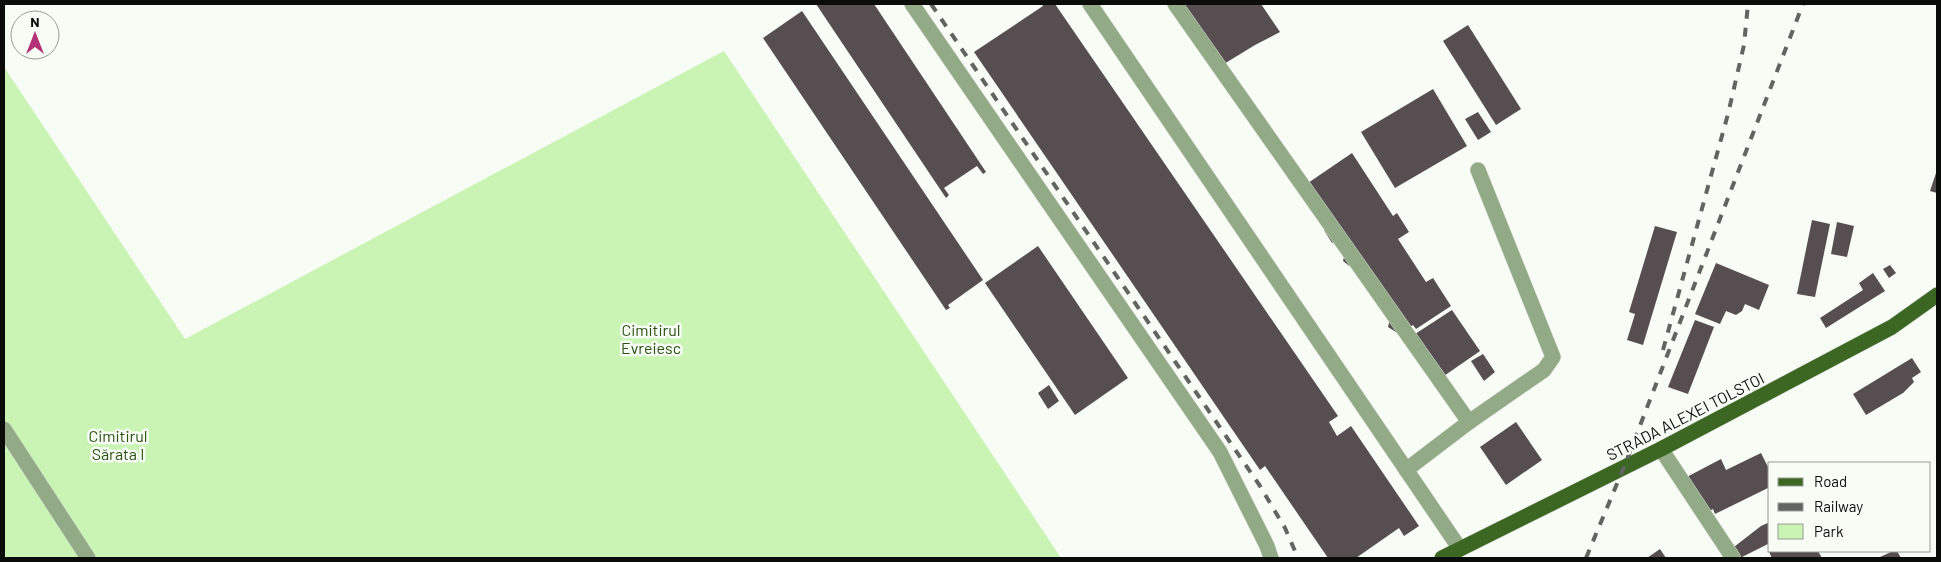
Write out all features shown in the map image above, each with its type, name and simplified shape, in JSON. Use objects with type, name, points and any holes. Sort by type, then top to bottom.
[{"type":"main road","name":"STRADA ALEXEI TOLSTOI","points":[[1442,558],[1661,449],[1892,328],[1937,295]]},
{"type":"street","points":[[912,4],[1220,452],[1267,546],[1271,558]]},
{"type":"street","points":[[1090,4],[1460,549]]},
{"type":"street","points":[[1174,4],[1469,422]]},
{"type":"street","points":[[1406,470],[1469,422],[1544,370],[1554,357],[1478,170]]},
{"type":"street","points":[[4,429],[88,558]]},
{"type":"street","points":[[1661,449],[1733,558]]},
{"type":"green space","name":"Cimitirul Evreiesc","points":[[724,51],[1061,558],[4,558],[4,67],[185,339]]},
{"type":"building","points":[[816,4],[874,4],[986,172],[983,174],[977,166],[944,188],[949,195],[946,198]]},
{"type":"building","points":[[1042,4],[1055,4],[1338,416],[1329,422],[1337,436],[1351,426],[1419,526],[1404,536],[1399,528],[1356,558],[1328,558],[1265,466],[1260,470],[974,52],[1043,6]]},
{"type":"building","points":[[1177,4],[1261,4],[1280,32],[1219,67]]},
{"type":"building","points":[[802,11],[983,280],[948,305],[950,308],[946,310],[763,38]]},
{"type":"building","points":[[1468,25],[1521,109],[1496,125],[1443,41]]},
{"type":"building","points":[[1433,89],[1467,146],[1395,188],[1361,132]]},
{"type":"building","points":[[1478,112],[1491,132],[1478,140],[1465,119]]},
{"type":"building","points":[[1352,153],[1393,216],[1397,213],[1409,232],[1398,239],[1426,282],[1433,278],[1451,306],[1416,329],[1413,325],[1399,334],[1388,327],[1390,319],[1357,272],[1343,261],[1346,249],[1343,235],[1332,243],[1324,230],[1335,223],[1308,183]]},
{"type":"building","points":[[1937,170],[1937,193],[1930,191]]},
{"type":"building","points":[[1812,220],[1830,224],[1815,297],[1797,294]]},
{"type":"building","points":[[1837,222],[1854,226],[1847,257],[1831,254]]},
{"type":"building","points":[[1655,226],[1677,232],[1643,345],[1627,340],[1635,314],[1629,312]]},
{"type":"building","points":[[1038,246],[1128,378],[1075,415],[985,283]]},
{"type":"building","points":[[1716,263],[1769,285],[1759,310],[1745,304],[1742,311],[1736,315],[1726,311],[1720,324],[1695,314]]},
{"type":"building","points":[[1890,265],[1896,273],[1889,278],[1883,269]]},
{"type":"building","points":[[1873,273],[1885,291],[1826,328],[1820,318],[1863,290],[1859,283]]},
{"type":"building","points":[[1452,310],[1480,351],[1441,378],[1412,336]]},
{"type":"building","points":[[1695,320],[1714,327],[1688,394],[1668,387]]},
{"type":"building","points":[[1483,354],[1495,372],[1484,381],[1471,361]]},
{"type":"building","points":[[1912,358],[1921,372],[1912,378],[1914,382],[1903,393],[1866,415],[1853,394]]},
{"type":"building","points":[[1049,385],[1059,401],[1048,409],[1038,393]]},
{"type":"building","points":[[1516,422],[1542,460],[1506,485],[1480,447]]},
{"type":"building","points":[[1761,453],[1768,467],[1768,488],[1715,514],[1713,509],[1706,513],[1683,479],[1721,459],[1726,470]]},
{"type":"building","points":[[1768,523],[1768,544],[1740,558],[1730,550],[1761,526]]},
{"type":"building","points":[[1660,549],[1666,558],[1647,558]]},
{"type":"building","points":[[1769,552],[1819,552],[1822,558],[1772,558]]},
{"type":"building","points":[[1891,552],[1898,552],[1901,558],[1878,558]]},
{"type":"railway","points":[[931,4],[1260,486],[1285,528],[1298,558]]},
{"type":"railway","points":[[1663,350],[1728,114],[1744,45],[1748,4]]},
{"type":"railway","points":[[1586,558],[1624,467],[1803,4]]},
{"type":"park label","name":"Cimitirul Sărata I","points":[[118,444]]}]
